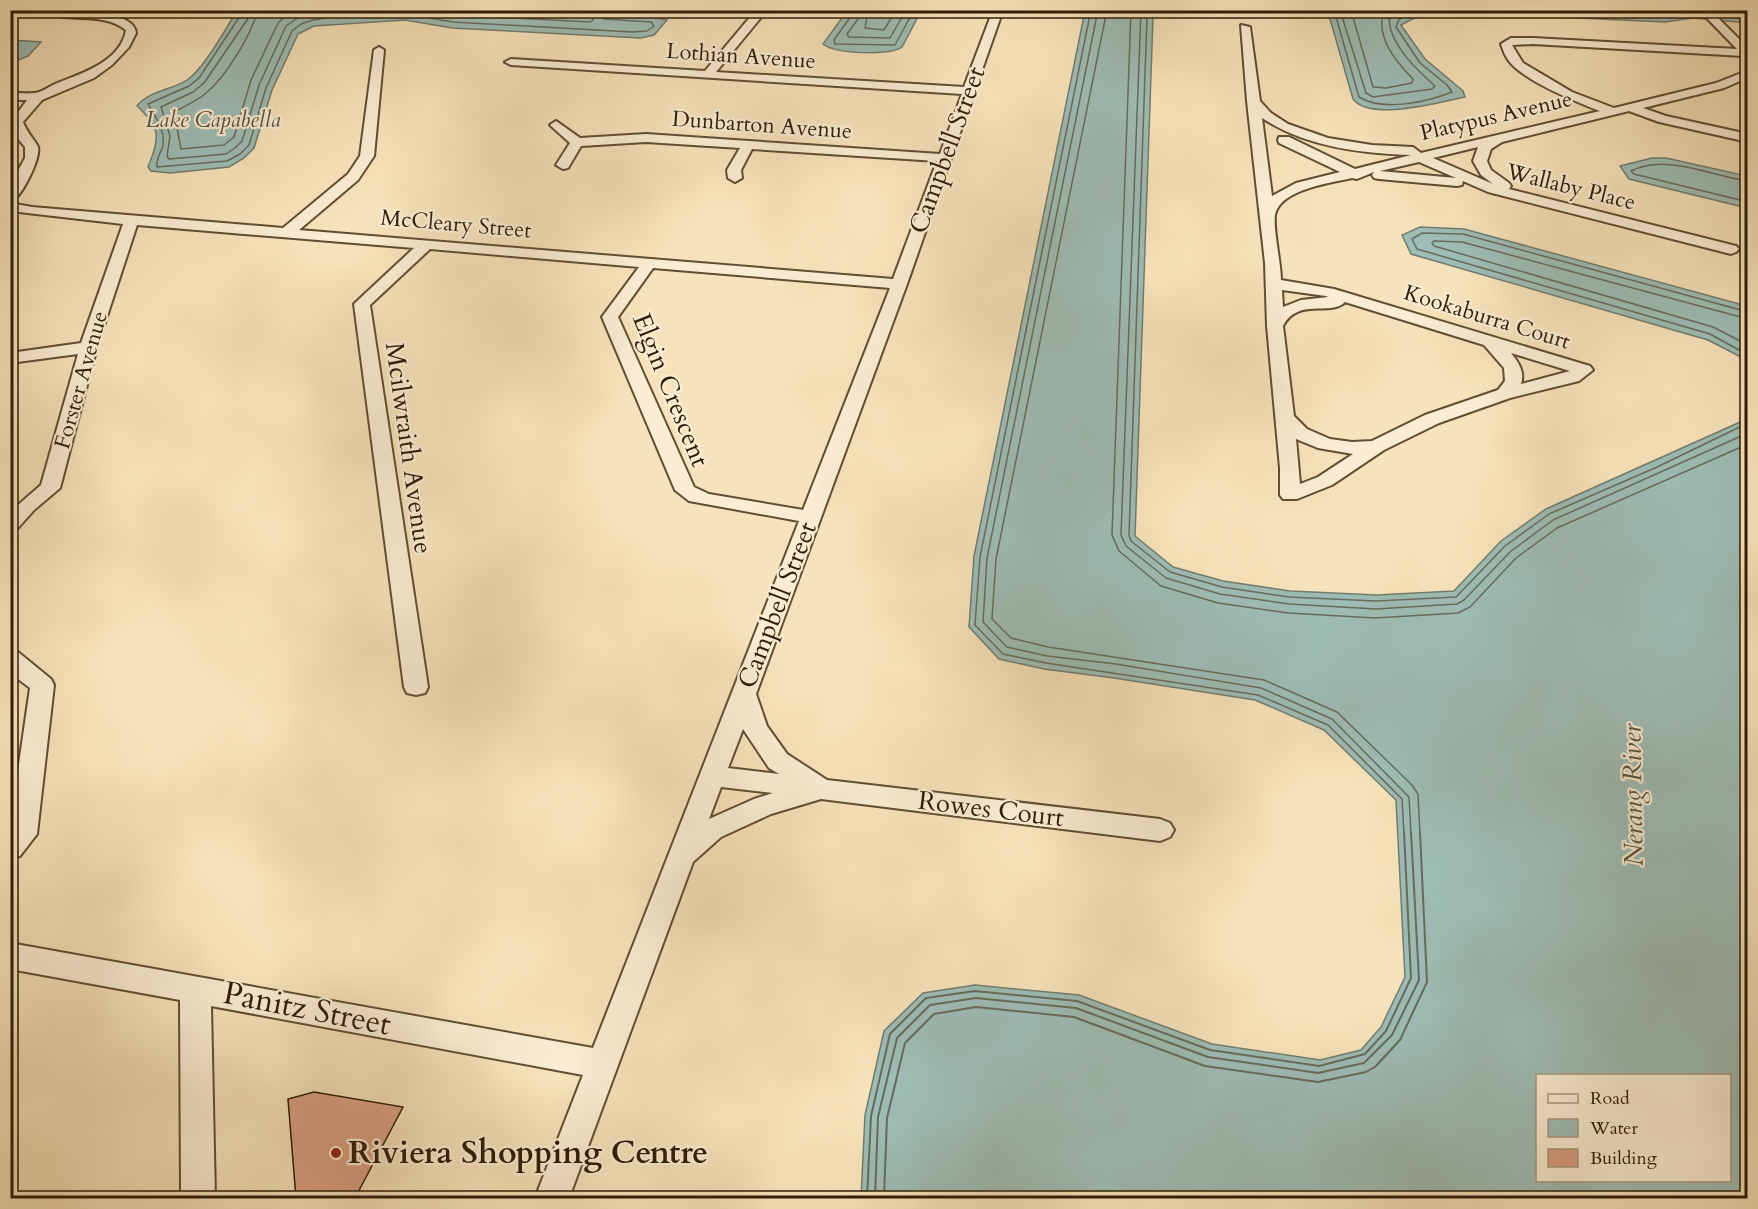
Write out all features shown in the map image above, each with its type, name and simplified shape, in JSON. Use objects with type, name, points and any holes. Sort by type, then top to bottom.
[{"type":"street","points":[[10,198],[32,158],[31,146],[21,135],[17,122],[28,105],[38,97],[106,68],[131,38],[131,29],[126,23],[103,17],[45,10]]},
{"type":"street","points":[[709,73],[762,10]]},
{"type":"street","name":"Campbell Street","points":[[552,1198],[899,284],[998,10]]},
{"type":"street","points":[[1707,14],[1746,50]]},
{"type":"street","points":[[1245,27],[1274,284],[1275,326],[1284,415],[1298,431],[1321,442],[1347,447],[1377,446]]},
{"type":"street","points":[[1612,111],[1564,93],[1515,62],[1506,48],[1506,43],[1533,41],[1746,50]]},
{"type":"street","points":[[286,233],[353,177],[367,156],[379,50]]},
{"type":"street","name":"Lothian Avenue","points":[[511,62],[969,91]]},
{"type":"street","name":"Platypus Avenue","points":[[1356,174],[1733,81],[1748,70]]},
{"type":"street","points":[[1564,93],[1583,118],[1690,125]]},
{"type":"street","points":[[10,96],[38,97]]},
{"type":"street","points":[[1674,96],[1664,102],[1663,109],[1672,117],[1690,125]]},
{"type":"street","points":[[1253,101],[1267,116],[1306,135],[1352,146],[1406,151],[1463,147]]},
{"type":"street","points":[[1629,107],[1690,125],[1748,138]]},
{"type":"street","points":[[1255,120],[1269,132],[1356,174]]},
{"type":"street","points":[[556,125],[576,142],[563,165]]},
{"type":"street","name":"Dunbarton Avenue","points":[[576,142],[646,138],[945,158]]},
{"type":"street","points":[[1499,138],[1484,149],[1480,159],[1482,166],[1503,185],[1543,202]]},
{"type":"street","points":[[735,178],[734,170],[748,146]]},
{"type":"street","name":"Wallaby Place","points":[[1406,151],[1496,190],[1731,249]]},
{"type":"street","points":[[1267,219],[1270,207],[1282,195],[1300,186],[1356,174],[1428,177],[1496,190]]},
{"type":"street","name":"McCleary Street","points":[[10,207],[32,212],[899,284]]},
{"type":"street","name":"Forster Avenue","points":[[10,525],[27,506],[50,488],[88,347],[131,220]]},
{"type":"street","name":"Mcilwraith Avenue","points":[[416,687],[362,304],[427,244]]},
{"type":"street","points":[[1270,246],[1292,269],[1346,298]]},
{"type":"street","name":"Elgin Crescent","points":[[650,262],[610,317],[685,490],[696,497],[709,500],[810,517]]},
{"type":"street","name":"Kookaburra Court","points":[[1274,284],[1324,291],[1475,339],[1584,370],[1573,377],[1504,394],[1432,419],[1377,446],[1325,482],[1290,495],[1290,468],[1284,415]]},
{"type":"street","points":[[1275,326],[1277,319],[1285,312],[1309,304],[1341,302],[1377,308]]},
{"type":"street","points":[[1475,339],[1499,351],[1512,366],[1515,382],[1504,394]]},
{"type":"street","points":[[10,358],[88,347]]},
{"type":"street","points":[[10,658],[42,685],[23,834],[10,848]]},
{"type":"street","name":"Rowes Court","points":[[743,693],[755,729],[778,761],[823,789]]},
{"type":"street","name":"Rowes Court","points":[[712,776],[1160,830]]},
{"type":"street","name":"Rowes Court","points":[[681,857],[711,830],[763,806],[823,789]]},
{"type":"street","name":"Panitz Street","points":[[10,956],[603,1064]]},
{"type":"street","points":[[195,988],[198,1198]]},
{"type":"water","points":[[1747,10],[1748,23],[1693,18],[1665,22],[1449,12],[1418,16],[1401,25],[1425,59],[1463,91],[1465,97],[1406,109],[1389,110],[1362,106],[1353,99],[1330,19],[1312,11]]},
{"type":"water","name":"Lake Capabella","points":[[237,11],[565,11],[647,16],[667,20],[654,35],[641,38],[452,28],[405,20],[314,26],[298,34],[272,90],[254,148],[244,158],[229,167],[170,173],[151,171],[148,167],[155,148],[156,133],[151,121],[137,106],[147,97],[194,75]]},
{"type":"water","points":[[847,11],[921,11],[902,47],[875,53],[850,52],[823,44]]},
{"type":"water","name":"Nerang River","points":[[1085,11],[1157,11],[1153,17],[1135,536],[1173,567],[1223,581],[1290,591],[1377,595],[1454,591],[1501,541],[1546,509],[1738,423],[1747,416],[1747,1198],[861,1198],[865,1115],[884,1031],[923,993],[975,985],[1079,995],[1212,1044],[1320,1060],[1361,1050],[1381,1027],[1405,977],[1396,800],[1324,730],[1255,700],[1044,669],[999,659],[969,627],[974,556]]},
{"type":"water","points":[[11,40],[41,42],[28,56],[11,63]]},
{"type":"water","points":[[1652,158],[1666,158],[1747,176],[1747,208],[1629,179],[1620,166]]},
{"type":"water","points":[[1420,227],[1464,229],[1747,306],[1747,365],[1741,357],[1708,340],[1411,254],[1402,235]]},
{"type":"building","name":"Riviera Shopping Centre","points":[[314,1092],[403,1107],[355,1198],[296,1198],[288,1099]]},
{"type":"place","name":"Riviera Shopping Centre","points":[[336,1153]]}]
